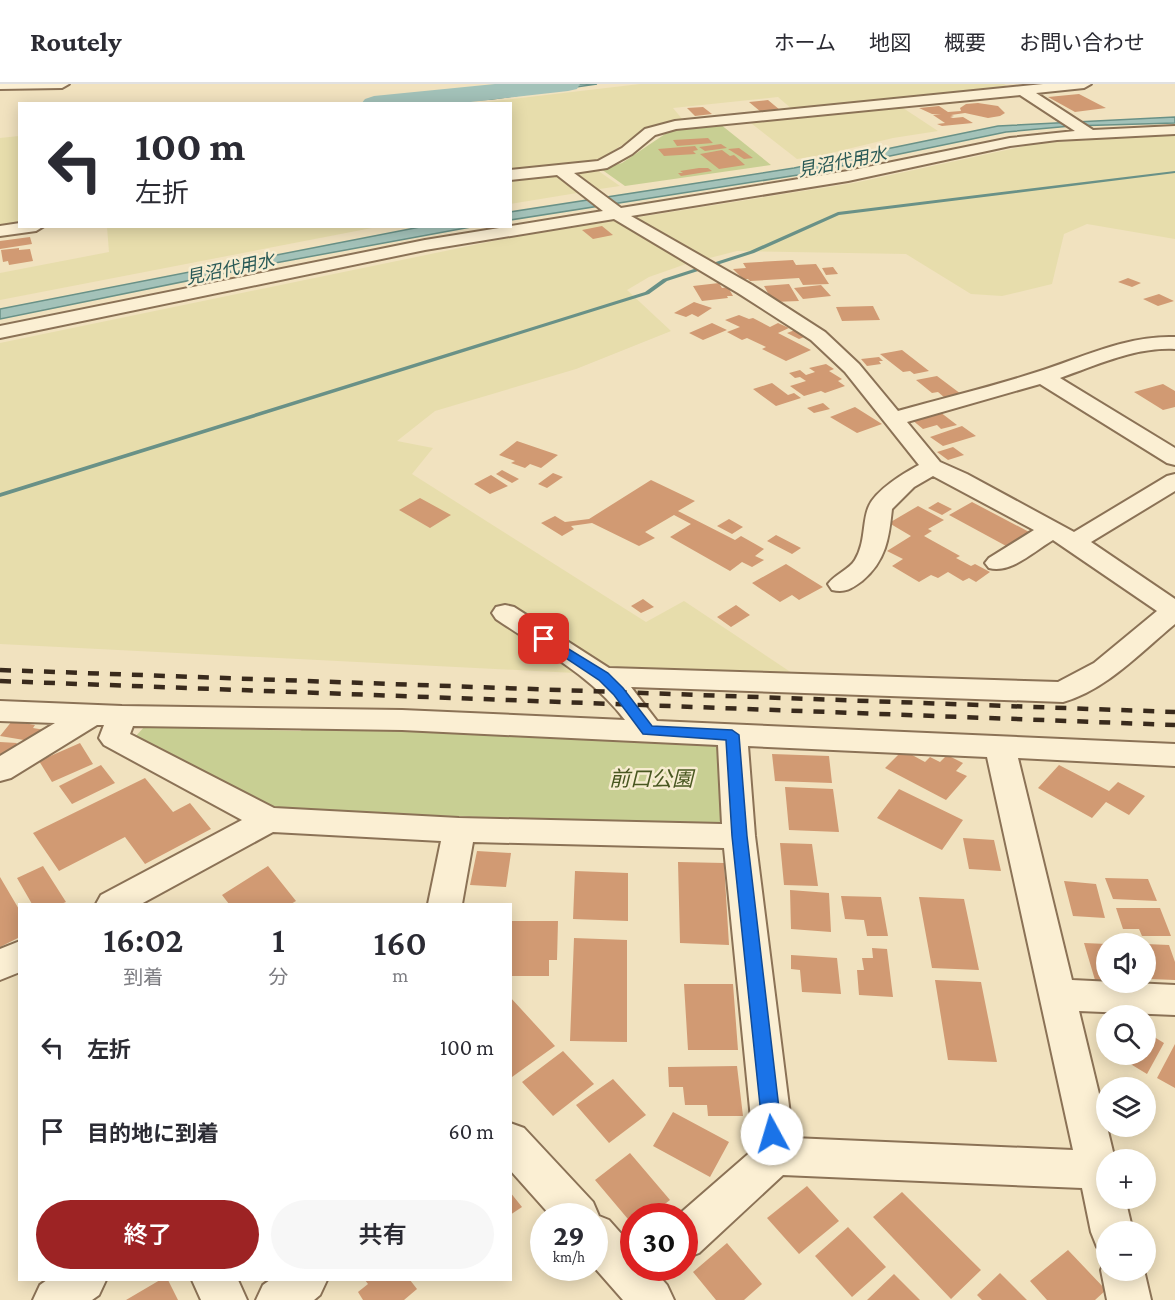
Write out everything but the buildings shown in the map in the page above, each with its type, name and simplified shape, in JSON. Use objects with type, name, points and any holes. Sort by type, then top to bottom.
[{"type":"street","points":[[0,84],[10,86],[62,84]]},
{"type":"street","points":[[512,175],[602,165],[627,151],[650,132],[675,125],[1084,84]]},
{"type":"street","points":[[1022,90],[1081,128]]},
{"type":"street","points":[[512,227],[607,207],[848,176],[1081,128],[1175,130]]},
{"type":"street","points":[[561,170],[607,207],[818,336],[852,368],[932,467],[1074,542],[1175,611],[1104,669],[1063,692],[603,676]]},
{"type":"street","points":[[0,231],[22,228]]},
{"type":"street","points":[[0,332],[506,228]]},
{"type":"street","points":[[893,419],[1043,377],[1135,347],[1167,341],[1175,343]]},
{"type":"street","points":[[1043,377],[1175,458]]},
{"type":"street","points":[[842,584],[867,565],[877,536],[880,507],[906,482],[932,467]]},
{"type":"street","points":[[1074,542],[1175,481]]},
{"type":"street","points":[[998,563],[1052,530]]},
{"type":"street","points":[[505,613],[603,676],[619,692],[648,730]]},
{"type":"street","points":[[0,711],[402,720],[1175,755]]},
{"type":"street","points":[[0,770],[107,715]]},
{"type":"street","points":[[107,715],[114,738],[269,820],[459,830],[739,836]]},
{"type":"street","points":[[732,735],[739,836],[775,1156]]},
{"type":"street","points":[[1000,746],[1096,1166]]},
{"type":"street","points":[[114,903],[269,820]]},
{"type":"street","points":[[445,903],[459,830]]},
{"type":"street","points":[[0,965],[18,956]]},
{"type":"street","points":[[1058,995],[1175,1000]]},
{"type":"street","points":[[512,1143],[566,1203]]},
{"type":"street","points":[[698,1225],[775,1156],[1096,1170]]},
{"type":"street","points":[[608,1248],[647,1283]]},
{"type":"street","points":[[55,1300],[83,1281]]},
{"type":"street","points":[[215,1281],[225,1300]]},
{"type":"street","points":[[278,1300],[304,1281]]},
{"type":"street","points":[[1125,1281],[1129,1300]]},
{"type":"shaded area","points":[[640,84],[1004,84],[1010,88],[793,110],[778,97],[673,108],[683,120],[653,125],[597,161],[512,171],[512,102],[486,102]]},
{"type":"shaded area","points":[[900,106],[938,131],[893,138],[797,159],[747,120]]},
{"type":"shaded area","points":[[1175,135],[1175,239],[1087,224],[1064,234],[1052,284],[1002,296],[971,294],[906,254],[737,251],[686,264],[649,277],[627,290],[671,331],[576,369],[435,411],[397,441],[433,448],[412,474],[646,622],[684,601],[795,675],[575,673],[0,644],[0,343],[513,237],[854,183],[1039,143]]},
{"type":"shaded area","points":[[18,136],[18,224],[0,226],[0,138]]},
{"type":"shaded area","points":[[597,170],[620,186],[593,190],[574,173]]},
{"type":"shaded area","points":[[554,173],[577,193],[512,204],[512,178]]},
{"type":"shaded area","points":[[107,228],[372,228],[0,300],[0,273],[109,252]]},
{"type":"green space","points":[[720,124],[771,165],[625,186],[601,169],[622,163],[671,130]]},
{"type":"green space","name":"前口公園","points":[[313,724],[707,737],[723,752],[730,814],[715,825],[274,810],[135,737],[145,726],[300,731]]},
{"type":"water","points":[[553,84],[597,84],[492,99],[377,102],[459,96]]},
{"type":"water","name":"見沼代用水","points":[[1175,117],[1175,123],[1071,126],[1006,132],[798,175],[512,220],[512,212],[794,168],[998,126]]},
{"type":"water","name":"見沼代用水","points":[[415,228],[466,228],[275,263],[0,319],[0,309]]},
{"type":"waterway","points":[[393,102],[568,84]]},
{"type":"waterway","points":[[0,495],[647,293],[665,280],[752,252],[838,214],[1175,172]]},
{"type":"railway","points":[[0,670],[1175,712]]},
{"type":"railway","points":[[0,681],[1175,725]]},
{"type":"route","points":[[544,639],[603,676],[619,692],[648,730],[732,735],[739,836],[772,1134]]}]
